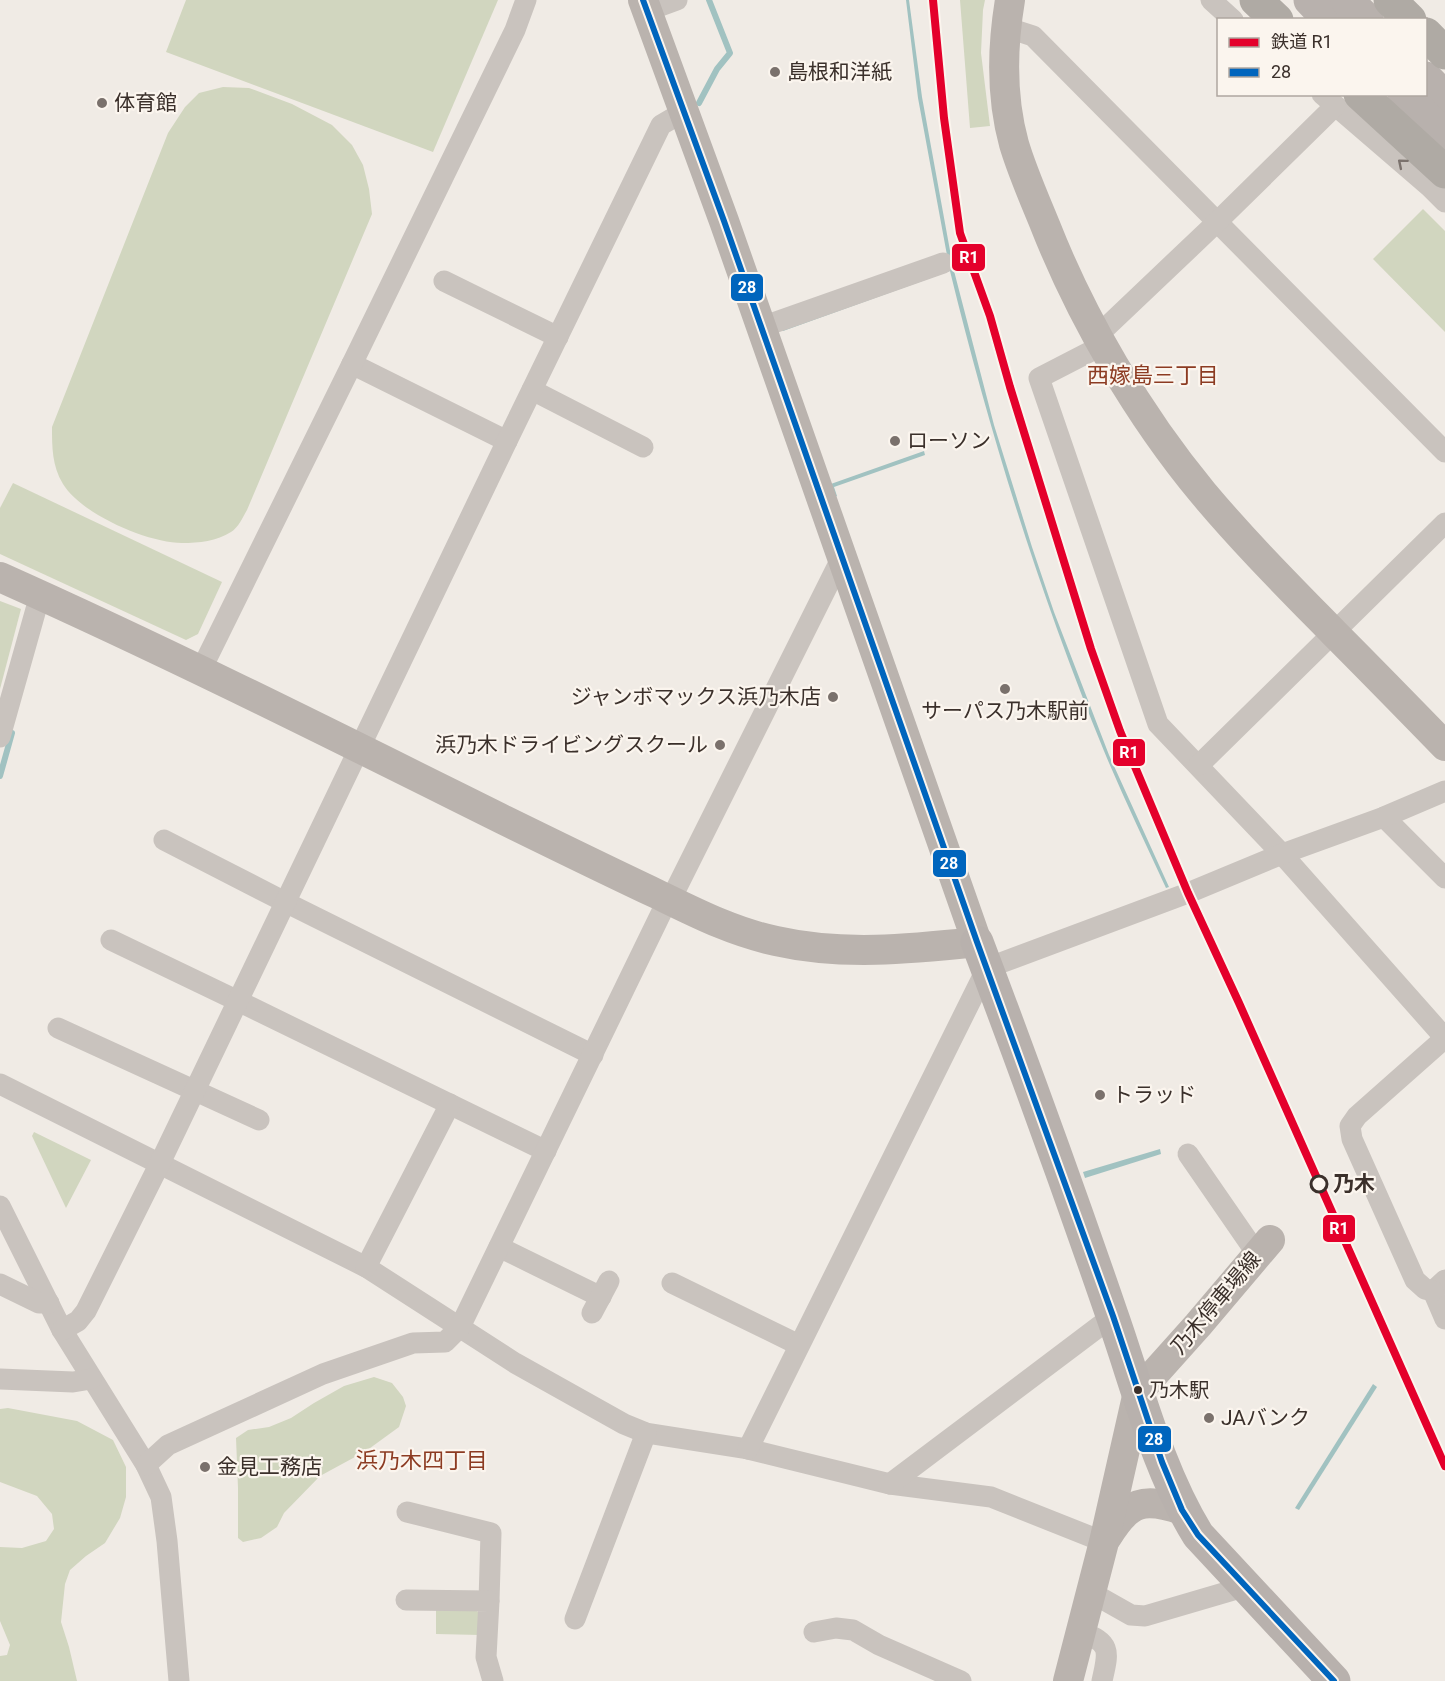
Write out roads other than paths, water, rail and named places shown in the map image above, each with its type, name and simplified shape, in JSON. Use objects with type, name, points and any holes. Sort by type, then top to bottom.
[{"type":"highway","points":[[1256,0],[1275,18]]},
{"type":"highway","points":[[1367,10],[1401,18]]},
{"type":"highway","points":[[1427,36],[1445,53]]},
{"type":"highway","points":[[1339,98],[1445,172]]},
{"type":"main road","points":[[1310,0],[1327,18]]},
{"type":"main road","points":[[1427,80],[1445,98]]},
{"type":"main road","points":[[1406,96],[1445,136]]},
{"type":"main road","points":[[982,955],[1113,1317],[1162,1462],[1182,1510],[1198,1535],[1334,1681]]},
{"type":"street","points":[[201,670],[515,30],[526,0]]},
{"type":"street","points":[[677,0],[645,5],[843,555],[982,955],[799,1346],[748,1449]]},
{"type":"street","points":[[1210,0],[1231,18]]},
{"type":"street","points":[[1008,13],[1218,221],[1445,452]]},
{"type":"street","points":[[1008,13],[1003,60],[1006,106],[1014,143],[1060,263],[1100,340],[1148,420],[1202,492],[1268,567],[1445,746]]},
{"type":"street","points":[[1445,202],[1339,98],[1100,340],[1039,378],[1158,724],[1282,854],[1445,1038],[1357,1116],[1350,1126],[1352,1139],[1415,1280],[1425,1288],[1439,1286],[1445,1319]]},
{"type":"street","points":[[62,1330],[78,1321],[86,1311],[160,1163],[661,125],[685,111]]},
{"type":"street","points":[[762,327],[942,263]]},
{"type":"street","points":[[444,281],[558,336]]},
{"type":"street","points":[[352,364],[507,441]]},
{"type":"street","points":[[532,390],[643,447]]},
{"type":"street","points":[[1199,765],[1445,523]]},
{"type":"street","points":[[146,1465],[168,1445],[323,1374],[413,1342],[446,1342],[460,1327],[669,900],[843,555]]},
{"type":"street","points":[[0,578],[201,670],[728,928],[799,945],[849,950],[982,955],[1188,893],[1445,791]]},
{"type":"street","points":[[0,737],[40,595]]},
{"type":"street","points":[[1384,817],[1445,878]]},
{"type":"street","points":[[164,840],[593,1055]]},
{"type":"street","points":[[111,940],[546,1151]]},
{"type":"street","points":[[58,1028],[259,1120]]},
{"type":"street","points":[[0,1084],[366,1267],[515,1363],[624,1424],[646,1433],[748,1449],[890,1484],[992,1497],[1104,1542]]},
{"type":"street","points":[[366,1267],[450,1104]]},
{"type":"street","points":[[1188,1154],[1263,1247]]},
{"type":"street","points":[[0,1206],[62,1330],[146,1465],[161,1497],[179,1681]]},
{"type":"street","points":[[499,1247],[600,1297]]},
{"type":"street","name":"乃木停車場線","points":[[1138,1392],[1263,1247]]},
{"type":"street","points":[[672,1283],[799,1346]]},
{"type":"street","points":[[0,1284],[39,1303],[49,1303]]},
{"type":"street","points":[[890,1484],[1113,1317]]},
{"type":"street","points":[[0,1379],[73,1383],[91,1379]]},
{"type":"street","points":[[1068,1681],[1092,1593],[1138,1392]]},
{"type":"street","points":[[574,1619],[646,1433]]},
{"type":"street","points":[[1104,1542],[1125,1512],[1145,1503],[1182,1510]]},
{"type":"street","points":[[407,1512],[492,1533],[486,1657],[493,1681]]},
{"type":"street","points":[[1092,1593],[1131,1615],[1145,1616],[1237,1589],[1243,1584]]},
{"type":"street","points":[[406,1600],[489,1601]]},
{"type":"street","points":[[814,1632],[836,1628],[854,1630],[879,1645],[961,1681]]},
{"type":"street","points":[[1081,1632],[1098,1638],[1104,1647],[1107,1655],[1102,1681]]},
{"type":"water","points":[[906,0],[909,0],[922,97],[953,267],[994,425],[1054,612],[1109,755],[1169,887],[1166,888],[1104,751],[1038,574],[999,454],[950,271],[783,331],[780,327],[949,266],[918,98]]},
{"type":"water","points":[[924,451],[925,455],[834,487],[837,496],[833,498],[828,485]]},
{"type":"water","points":[[1160,1149],[1161,1154],[1085,1178],[1083,1172]]},
{"type":"water","points":[[1373,1384],[1377,1387],[1299,1510],[1295,1508]]},
{"type":"waterway","points":[[699,103],[717,69],[730,53],[709,0]]},
{"type":"waterway","points":[[0,776],[12,733]]},
{"type":"rail line","name":"R1","points":[[933,0],[944,118],[960,233],[990,316],[1091,649],[1120,731],[1188,893],[1445,1466]]},
{"type":"place","name":"島根和洋紙","points":[[775,72]]},
{"type":"place","name":"体育館","points":[[102,103]]},
{"type":"place","name":"ローソン","points":[[895,441]]},
{"type":"place","name":"サーパス乃木駅前","points":[[1005,689]]},
{"type":"place","name":"ジャンボマックス浜乃木店","points":[[833,697]]},
{"type":"place","name":"浜乃木ドライビングスクール","points":[[720,745]]},
{"type":"place","name":"トラッド","points":[[1100,1095]]},
{"type":"place","name":"乃木","points":[[1319,1184]]},
{"type":"place","name":"乃木駅","points":[[1138,1390]]},
{"type":"place","name":"JAバンク","points":[[1209,1418]]},
{"type":"place","name":"金見工務店","points":[[205,1467]]},
{"type":"district","name":"西嫁島三丁目","points":[[1153,375]]},
{"type":"district","name":"浜乃木四丁目","points":[[422,1460]]}]
